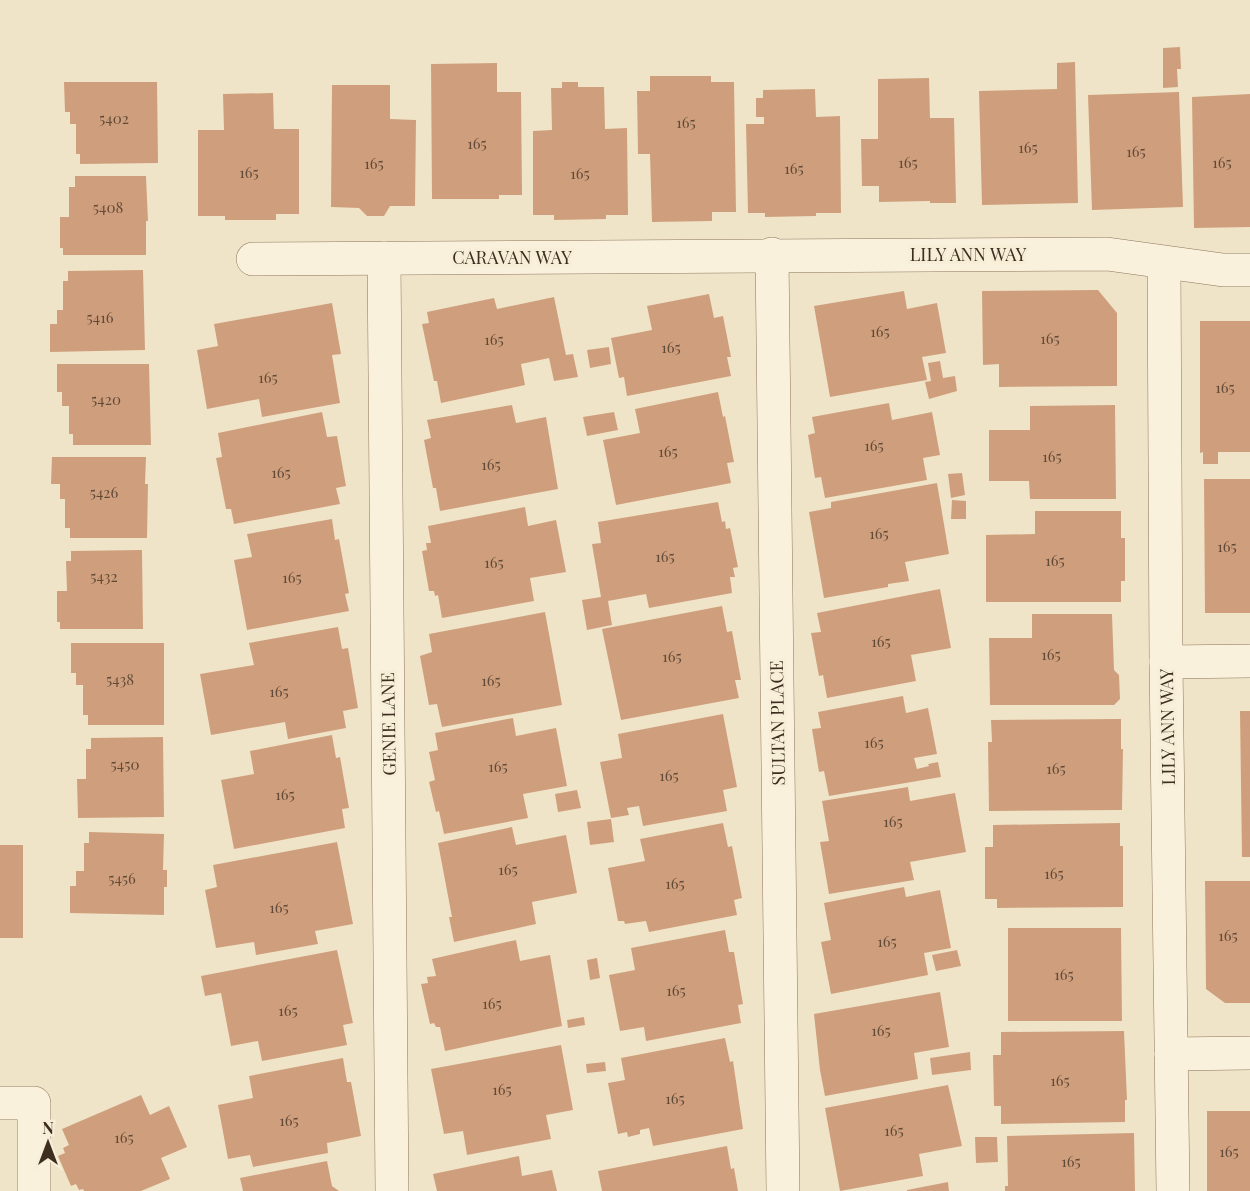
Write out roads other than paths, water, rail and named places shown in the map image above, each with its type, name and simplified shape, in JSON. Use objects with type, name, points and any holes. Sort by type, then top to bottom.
[{"type":"lane","name":"CARAVAN WAY","points":[[253,259],[772,254]]},
{"type":"lane","name":"LILY ANN WAY","points":[[772,254],[1107,254],[1223,270],[1250,270]]},
{"type":"lane","name":"SULTAN PLACE","points":[[772,254],[783,1191]]},
{"type":"lane","name":"GENIE LANE","points":[[384,258],[392,1191]]},
{"type":"lane","name":"LILY ANN WAY","points":[[1164,263],[1166,662],[1173,1191]]},
{"type":"lane","points":[[1166,662],[1250,661]]},
{"type":"lane","points":[[1171,1054],[1250,1053]]},
{"type":"lane","points":[[0,1103],[34,1103],[34,1191]]}]
